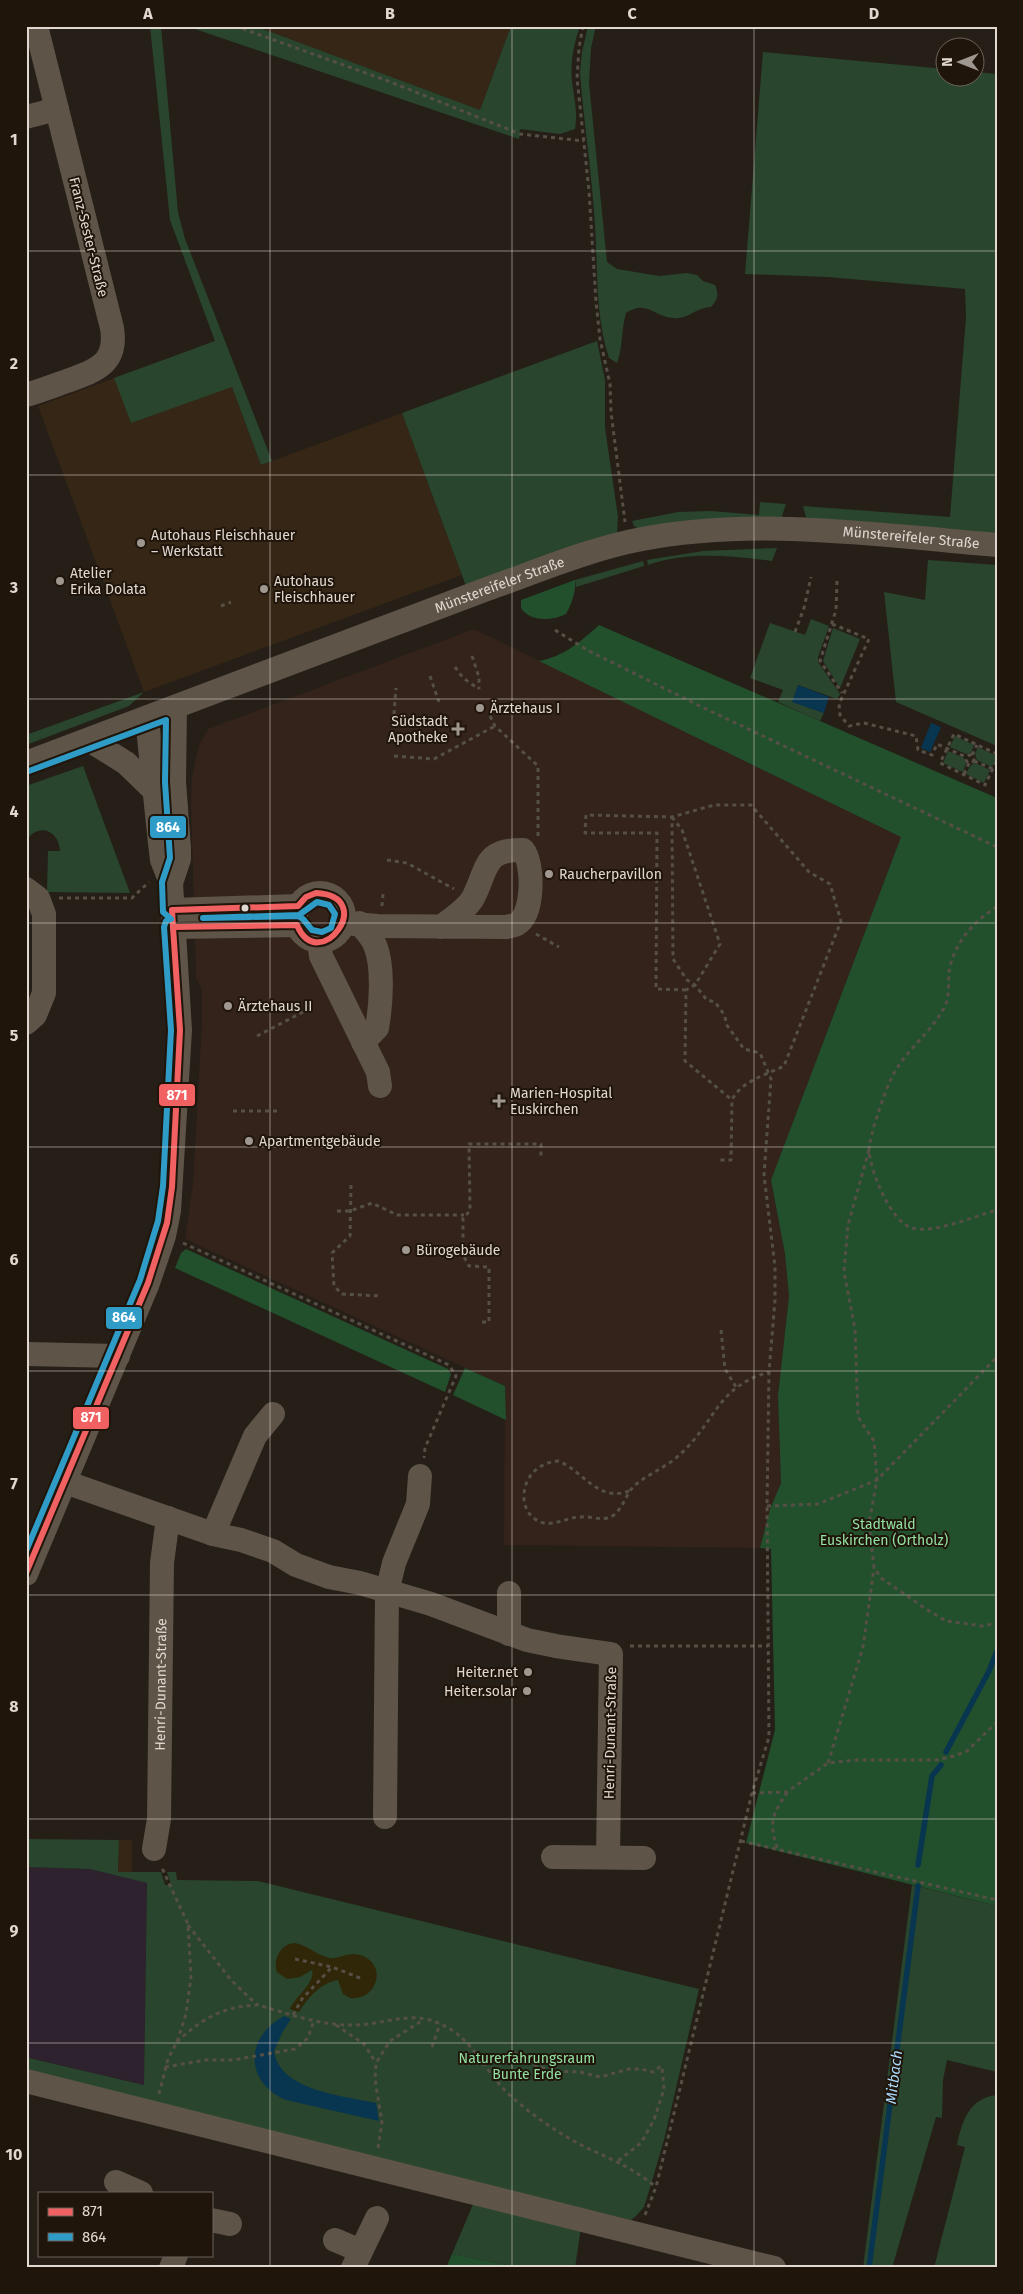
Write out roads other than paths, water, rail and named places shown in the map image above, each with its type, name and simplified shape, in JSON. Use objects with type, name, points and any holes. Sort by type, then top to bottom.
[{"type":"street","name":"Franz-Sester-Straße","points":[[26,396],[94,370],[105,362],[113,348],[112,328],[36,26]]},
{"type":"street","points":[[26,117],[57,109]]},
{"type":"street","name":"Münstereifeler Straße","points":[[26,763],[549,566],[642,539],[701,531],[752,528],[997,544]]},
{"type":"street","points":[[160,883],[179,859],[174,782],[175,707]]},
{"type":"street","points":[[26,1574],[118,1356],[152,1270],[164,1236],[172,1187],[180,1030],[173,918],[160,883],[162,860],[147,718]]},
{"type":"street","points":[[89,740],[126,763],[155,791]]},
{"type":"street","points":[[26,1023],[35,1014],[44,993],[44,914],[32,893]]},
{"type":"street","points":[[363,1042],[377,1028],[380,974],[375,944],[351,923],[336,898],[326,894],[312,894],[303,899],[297,916],[305,937],[320,942],[334,936],[351,923],[377,926],[442,927]]},
{"type":"street","points":[[173,918],[297,916]]},
{"type":"street","points":[[320,942],[321,956],[378,1072],[380,1086]]},
{"type":"street","points":[[26,1354],[118,1356]]},
{"type":"street","points":[[213,1534],[255,1436],[273,1414]]},
{"type":"street","points":[[385,1817],[387,1592],[394,1563],[418,1504],[420,1476]]},
{"type":"street","name":"Henri-Dunant-Straße","points":[[65,1482],[213,1534],[273,1551],[296,1565],[329,1577],[360,1583],[474,1618],[509,1634],[543,1644],[611,1654],[608,1857]]},
{"type":"street","name":"Henri-Dunant-Straße","points":[[154,1849],[159,1819],[162,1563],[168,1518]]},
{"type":"street","points":[[509,1594],[509,1634]]},
{"type":"street","points":[[553,1857],[644,1858]]},
{"type":"street","points":[[26,2081],[774,2268]]},
{"type":"street","points":[[116,2182],[139,2192]]},
{"type":"street","points":[[335,2240],[357,2259],[377,2218]]},
{"type":"street","points":[[171,2268],[176,2256]]},
{"type":"water","points":[[798,685],[829,697],[824,713],[792,702]]},
{"type":"water","points":[[931,723],[941,727],[930,752],[921,748]]},
{"type":"water","points":[[284,2016],[291,2019],[274,2051],[279,2064],[288,2075],[300,2083],[315,2089],[376,2103],[379,2121],[286,2100],[272,2092],[262,2082],[257,2071],[256,2047],[262,2035],[271,2025]]},
{"type":"waterway","name":"Mitbach","points":[[946,1752],[989,1671],[997,1651]]},
{"type":"waterway","name":"Mitbach","points":[[918,1865],[932,1776],[941,1765]]},
{"type":"waterway","name":"Mitbach","points":[[869,2268],[918,1886]]},
{"type":"place","name":"Autohaus Fleischhauer – Werkstatt","points":[[141,543]]},
{"type":"place","name":"Atelier Erika Dolata","points":[[60,581]]},
{"type":"place","name":"Autohaus Fleischhauer","points":[[264,589]]},
{"type":"place","name":"Ärztehaus I","points":[[480,708]]},
{"type":"place","name":"Südstadt Apotheke","points":[[458,729]]},
{"type":"place","name":"Raucherpavillon","points":[[549,874]]},
{"type":"place","name":"Ärztehaus II","points":[[228,1006]]},
{"type":"place","name":"Marien-Hospital Euskirchen","points":[[499,1101]]},
{"type":"place","name":"Apartmentgebäude","points":[[249,1141]]},
{"type":"place","name":"Bürogebäude","points":[[406,1250]]},
{"type":"place","name":"Heiter.net","points":[[528,1672]]},
{"type":"place","name":"Heiter.solar","points":[[527,1691]]},
{"type":"park label","name":"Stadtwald Euskirchen (Ortholz)","points":[[884,1532]]},
{"type":"park label","name":"Naturerfahrungsraum Bunte Erde","points":[[527,2066]]}]
